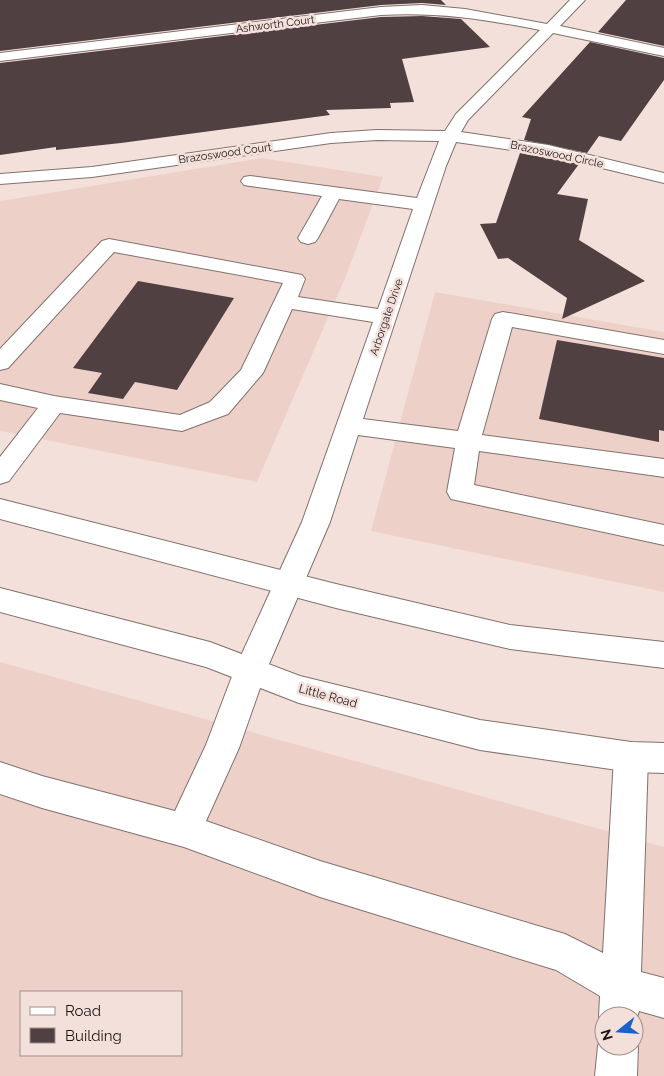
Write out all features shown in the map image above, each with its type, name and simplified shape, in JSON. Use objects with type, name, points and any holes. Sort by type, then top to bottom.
[{"type":"street","name":"Arborgate Drive","points":[[184,830],[222,748],[250,670],[316,522],[424,205],[450,136],[462,117],[578,0]]},
{"type":"street","name":"Ashworth Court","points":[[0,57],[406,10],[465,13],[500,18],[550,30]]},
{"type":"street","points":[[550,30],[664,52]]},
{"type":"street","name":"Brazoswood Court","points":[[0,179],[92,172],[331,138],[376,134],[411,137],[450,136]]},
{"type":"street","name":"Brazoswood Circle","points":[[450,136],[492,140],[548,150],[664,178]]},
{"type":"street","points":[[250,180],[424,205]]},
{"type":"street","points":[[308,238],[333,193]]},
{"type":"street","points":[[0,362],[109,245],[295,280],[251,373],[219,408],[182,423],[54,404],[0,392]]},
{"type":"street","points":[[285,302],[386,317]]},
{"type":"street","points":[[664,347],[503,319],[468,441],[460,492],[664,535]]},
{"type":"street","points":[[0,475],[54,404]]},
{"type":"street","points":[[348,425],[664,468]]},
{"type":"street","points":[[0,509],[249,572],[288,584],[510,637],[664,654]]},
{"type":"street","name":"Little Road","points":[[0,600],[210,655],[299,689],[480,736],[647,757]]},
{"type":"street","points":[[620,1001],[647,757]]},
{"type":"street","points":[[0,778],[42,792],[184,830],[320,879],[565,953],[620,1001],[664,998]]},
{"type":"street","points":[[616,1076],[617,1056]]},
{"type":"shaded area","points":[[262,158],[383,177],[346,276],[257,482],[0,431],[0,201]]},
{"type":"shaded area","points":[[435,292],[664,332],[664,592],[371,531]]},
{"type":"shaded area","points":[[0,662],[664,847],[664,1076],[0,1076]]},
{"type":"building","points":[[0,0],[441,0],[446,5],[422,3],[381,5],[0,51]]},
{"type":"building","points":[[626,0],[664,0],[664,46],[598,32]]},
{"type":"building","points":[[422,16],[461,19],[490,47],[402,59],[414,102],[390,103],[391,108],[326,110],[330,115],[121,143],[56,150],[56,147],[0,155],[0,63],[381,17]]},
{"type":"building","points":[[590,42],[664,58],[664,80],[621,141],[599,136],[587,153],[524,140],[531,119],[522,117]]},
{"type":"building","points":[[520,153],[579,164],[557,194],[588,199],[579,240],[645,281],[562,319],[567,298],[508,258],[498,259],[480,224],[496,223]]},
{"type":"building","points":[[138,281],[234,298],[177,390],[135,382],[123,399],[88,393],[102,373],[73,368]]},
{"type":"building","points":[[557,340],[664,358],[664,431],[659,430],[659,442],[539,419]]}]
